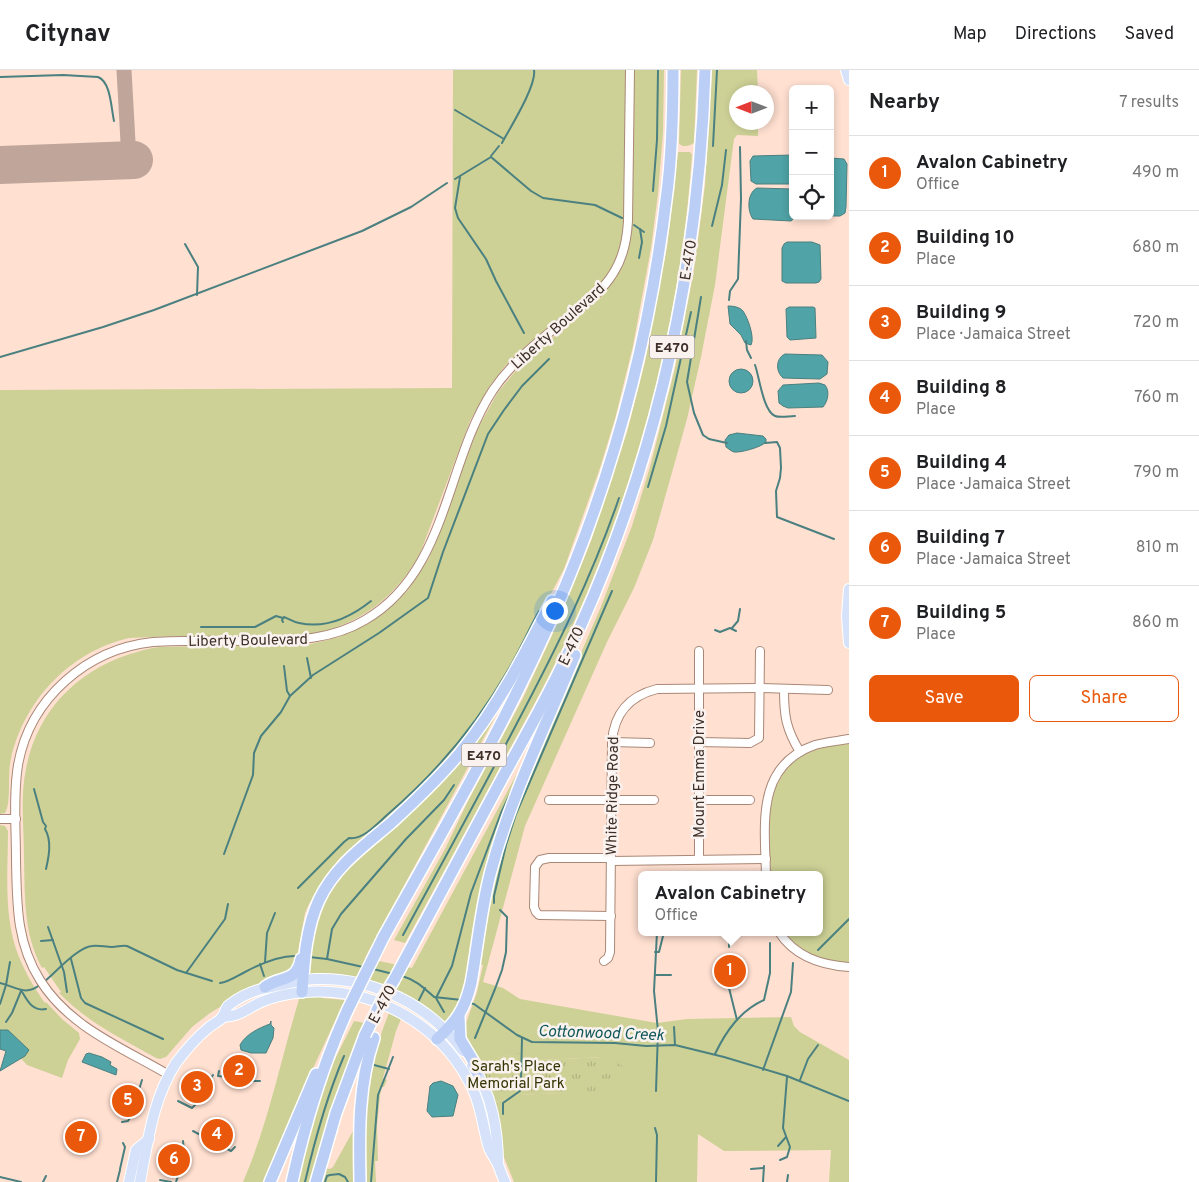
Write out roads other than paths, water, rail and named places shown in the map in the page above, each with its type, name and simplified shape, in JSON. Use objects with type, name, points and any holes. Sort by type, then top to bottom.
[{"type":"highway","name":"E-470","points":[[292,1182],[306,1125],[338,1030],[383,938],[521,683],[548,628],[574,566],[600,492],[628,399],[645,326],[666,199],[674,70]]},
{"type":"highway","name":"E-470","points":[[316,1182],[336,1113],[370,1036],[394,989],[394,980],[554,681],[581,626],[611,556],[648,442],[678,316],[695,204],[704,70]]},
{"type":"highway","points":[[437,1039],[461,1012],[470,989],[485,896],[504,827],[515,796],[611,571],[611,556]]},
{"type":"highway","points":[[302,992],[302,972],[306,939],[320,899],[332,878],[346,860],[420,796],[469,741],[498,701],[561,583],[574,566]]},
{"type":"highway","points":[[266,987],[268,984],[302,972]]},
{"type":"highway","points":[[461,1012],[460,1039],[475,1064],[477,1072]]},
{"type":"highway","points":[[270,1182],[321,1062],[338,1030]]},
{"type":"highway","points":[[360,1182],[361,1099],[370,1036]]},
{"type":"main road","points":[[846,70],[849,80]]},
{"type":"main road","points":[[849,589],[847,616],[849,642]]},
{"type":"main road","points":[[302,972],[380,989],[416,1008],[446,1031],[477,1072],[485,1090],[498,1146],[498,1165]]},
{"type":"main road","points":[[140,1182],[156,1106],[169,1075],[190,1046],[222,1017],[227,1006],[266,987]]},
{"type":"main road","points":[[222,1017],[234,1017],[257,1004],[275,997],[302,992],[334,992],[370,999],[409,1017],[437,1039],[457,1061],[469,1082],[482,1115],[489,1149],[505,1182]]},
{"type":"main road","points":[[129,1182],[136,1150],[149,1139]]},
{"type":"street","name":"Liberty Boulevard","points":[[169,1075],[70,1016],[53,998],[36,973],[26,952],[18,923],[16,785],[23,746],[32,724],[46,702],[70,677],[88,664],[114,651],[149,642],[296,640],[327,636],[347,629],[371,616],[390,602],[418,568],[427,550],[474,426],[490,394],[519,359],[600,290],[620,261],[626,241],[628,221],[630,70]]},
{"type":"street","points":[[699,742],[750,743],[757,740],[759,735],[760,651]]},
{"type":"street","name":"Mount Emma Drive","points":[[699,859],[700,652]]},
{"type":"street","name":"White Ridge Road","points":[[604,960],[608,958],[610,952],[612,742],[614,727],[621,713],[642,695],[657,690],[760,688],[828,690]]},
{"type":"street","points":[[784,690],[786,723],[791,737],[800,752]]},
{"type":"street","points":[[766,871],[764,815],[766,798],[779,772],[800,752],[816,745],[849,739]]},
{"type":"street","points":[[612,742],[650,743]]},
{"type":"street","points":[[549,800],[654,800]]},
{"type":"street","points":[[699,800],[750,800]]},
{"type":"street","points":[[0,819],[16,819]]},
{"type":"street","points":[[611,916],[539,914],[536,912],[534,907],[535,867],[540,860],[550,858],[766,859]]},
{"type":"street","points":[[782,936],[792,947],[810,960],[849,967]]},
{"type":"water","points":[[789,155],[789,184],[756,184],[751,181],[750,161],[753,156]]},
{"type":"water","points":[[834,158],[844,159],[847,164],[846,207],[845,213],[840,216],[834,216]]},
{"type":"water","points":[[757,188],[789,189],[789,220],[792,220],[791,221],[753,219],[749,202],[754,190]]},
{"type":"water","points":[[787,242],[812,242],[820,245],[821,279],[819,282],[786,283],[782,281],[782,248]]},
{"type":"water","points":[[728,306],[740,309],[745,314],[752,333],[751,345],[745,343],[741,335],[730,324]]},
{"type":"water","points":[[789,307],[815,308],[816,338],[790,340],[787,337],[786,309]]},
{"type":"water","points":[[785,354],[822,355],[828,362],[827,374],[820,379],[783,378],[779,372],[778,362]]},
{"type":"water","points":[[741,369],[750,372],[753,381],[750,390],[741,393],[732,390],[729,381],[732,372]]},
{"type":"water","points":[[819,383],[825,385],[828,390],[827,399],[823,407],[788,408],[779,403],[778,391],[783,385]]},
{"type":"water","points":[[737,433],[763,436],[766,442],[751,449],[734,452],[726,447],[725,440],[729,435]]},
{"type":"water","points":[[271,1021],[271,1025],[274,1028],[273,1038],[266,1053],[251,1053],[241,1050],[240,1045],[249,1035],[270,1024]]},
{"type":"water","points":[[0,1030],[8,1030],[29,1050],[25,1056],[0,1071],[6,1051],[0,1049]]},
{"type":"water","points":[[89,1053],[111,1062],[110,1065],[117,1069],[116,1075],[82,1062],[86,1054]]},
{"type":"water","points":[[441,1081],[453,1086],[458,1095],[453,1116],[432,1117],[427,1111],[430,1086]]},
{"type":"waterway","points":[[502,143],[527,96],[534,77],[534,70]]},
{"type":"waterway","points":[[653,191],[657,140],[658,70]]},
{"type":"waterway","points":[[713,146],[717,70]]},
{"type":"waterway","points":[[0,77],[63,75],[98,77],[106,84],[114,121]]},
{"type":"waterway","points":[[455,110],[504,139]]},
{"type":"waterway","points":[[491,156],[499,146]]},
{"type":"waterway","points":[[729,300],[730,291],[738,279],[741,199],[740,147]]},
{"type":"waterway","points":[[712,226],[722,185],[726,150]]},
{"type":"waterway","points":[[455,179],[491,157],[531,191],[543,198],[595,205],[622,218]]},
{"type":"waterway","points":[[460,177],[455,208],[458,218],[486,259],[524,333]]},
{"type":"waterway","points":[[0,357],[154,310],[362,231],[411,207],[447,183]]},
{"type":"waterway","points":[[634,225],[644,232]]},
{"type":"waterway","points":[[639,258],[642,242],[640,229]]},
{"type":"waterway","points":[[185,244],[198,267],[197,295]]},
{"type":"waterway","points":[[701,297],[687,382],[694,413],[703,435],[709,439],[727,443]]},
{"type":"waterway","points":[[648,487],[666,426],[691,312]]},
{"type":"waterway","points":[[746,341],[747,350],[751,358]]},
{"type":"waterway","points":[[224,854],[253,775],[254,753],[261,736],[281,712],[290,696],[313,675],[379,633],[428,598],[443,552],[488,434],[522,386],[549,359]]},
{"type":"waterway","points":[[755,365],[764,400],[771,413],[777,417],[795,416]]},
{"type":"waterway","points":[[765,443],[777,442],[780,448],[781,468],[776,491],[777,517],[834,539]]},
{"type":"waterway","points":[[403,935],[502,752],[559,641],[585,585],[619,498]]},
{"type":"waterway","points":[[494,903],[506,845],[516,814],[612,591]]},
{"type":"waterway","points":[[283,622],[284,617],[297,623],[328,623],[347,617],[371,601]]},
{"type":"waterway","points":[[732,628],[738,621],[740,609]]},
{"type":"waterway","points":[[298,888],[344,842],[349,838],[359,837],[374,827],[422,783],[453,749],[495,692],[539,611]]},
{"type":"waterway","points":[[201,627],[255,627],[276,616],[283,618]]},
{"type":"waterway","points":[[715,630],[720,632],[730,628],[736,631]]},
{"type":"waterway","points":[[307,658],[311,678]]},
{"type":"waterway","points":[[284,666],[287,691],[290,696]]},
{"type":"waterway","points":[[444,1012],[436,998],[452,966],[471,893],[501,813],[516,781]]},
{"type":"waterway","points":[[327,959],[332,929],[341,914],[406,839],[444,800],[454,785]]},
{"type":"waterway","points":[[34,789],[49,838],[49,854],[46,869]]},
{"type":"waterway","points":[[186,973],[225,919],[228,904]]},
{"type":"waterway","points":[[475,1038],[502,970],[506,952],[507,917],[500,910]]},
{"type":"waterway","points":[[265,962],[267,933],[275,913]]},
{"type":"waterway","points":[[818,950],[849,919]]},
{"type":"waterway","points":[[48,927],[64,972],[67,992]]},
{"type":"waterway","points":[[656,1091],[658,1031],[654,991],[657,936]]},
{"type":"waterway","points":[[655,952],[659,952],[663,936]]},
{"type":"waterway","points":[[729,936],[729,947]]},
{"type":"waterway","points":[[41,941],[53,940]]},
{"type":"waterway","points":[[715,1054],[735,1022],[748,1010],[764,1000],[770,973],[770,943]]},
{"type":"waterway","name":"Cottonwood Creek","points":[[45,981],[80,951],[92,946],[127,946],[177,970],[212,981]]},
{"type":"waterway","name":"Cottonwood Creek","points":[[220,983],[270,961],[297,956]]},
{"type":"waterway","name":"Cottonwood Creek","points":[[309,957],[363,967]]},
{"type":"waterway","points":[[71,959],[81,998],[85,1003],[163,1039]]},
{"type":"waterway","name":"Cottonwood Creek","points":[[0,1004],[10,962]]},
{"type":"waterway","points":[[763,1070],[791,992],[793,963]]},
{"type":"waterway","points":[[260,964],[264,976]]},
{"type":"waterway","name":"Cottonwood Creek","points":[[373,969],[393,974]]},
{"type":"waterway","points":[[655,975],[671,975]]},
{"type":"waterway","name":"Cottonwood Creek","points":[[402,976],[423,987],[434,997],[462,1000]]},
{"type":"waterway","points":[[729,980],[729,988],[737,1020]]},
{"type":"waterway","name":"Cottonwood Creek","points":[[0,983],[21,990],[30,990],[41,984]]},
{"type":"waterway","points":[[419,1000],[425,988]]},
{"type":"waterway","points":[[21,990],[34,1007],[46,1009]]},
{"type":"waterway","points":[[6,1022],[21,991]]},
{"type":"waterway","name":"Cottonwood Creek","points":[[469,1003],[474,1004],[517,1035],[532,1042],[615,1043],[646,1046],[675,1045],[724,1057],[787,1076],[849,1101]]},
{"type":"waterway","points":[[674,1027],[675,1045]]},
{"type":"waterway","points":[[521,1080],[522,1038]]},
{"type":"waterway","points":[[800,1080],[808,1059],[818,1045]]},
{"type":"waterway","points":[[305,1182],[322,1118],[344,1056]]},
{"type":"waterway","points":[[371,1182],[378,1095],[393,1057]]},
{"type":"waterway","points":[[374,1065],[389,1069]]},
{"type":"waterway","points":[[219,1071],[218,1076],[227,1077]]},
{"type":"waterway","points":[[209,1081],[213,1075]]},
{"type":"waterway","points":[[780,1160],[787,1157],[790,1147],[783,1128],[787,1077]]},
{"type":"waterway","points":[[231,1078],[245,1080]]},
{"type":"waterway","points":[[122,1122],[128,1121],[131,1116],[142,1080]]},
{"type":"waterway","points":[[249,1081],[260,1081]]},
{"type":"waterway","points":[[503,1114],[503,1103],[520,1091],[521,1083]]},
{"type":"waterway","points":[[200,1098],[207,1085]]},
{"type":"waterway","points":[[178,1101],[192,1108],[198,1101]]},
{"type":"waterway","points":[[655,1128],[657,1135],[656,1182]]},
{"type":"waterway","points":[[193,1131],[231,1151],[235,1147]]},
{"type":"waterway","points":[[778,1146],[786,1137]]},
{"type":"waterway","points":[[183,1141],[184,1150]]},
{"type":"waterway","points":[[120,1169],[125,1147],[123,1143]]},
{"type":"waterway","points":[[180,1169],[183,1154]]},
{"type":"waterway","points":[[763,1182],[764,1166]]},
{"type":"waterway","points":[[751,1169],[763,1168]]},
{"type":"waterway","points":[[117,1182],[120,1170]]},
{"type":"waterway","points":[[176,1182],[179,1173]]},
{"type":"waterway","points":[[325,1182],[327,1176],[339,1174],[345,1177],[348,1182]]},
{"type":"waterway","points":[[787,1182],[788,1175]]},
{"type":"waterway","points":[[43,1182],[46,1176]]},
{"type":"waterway","points":[[0,1177],[21,1182]]},
{"type":"waterway","points":[[160,1180],[171,1182]]},
{"type":"place","name":"Avalon Cabinetry","points":[[730,971]]},
{"type":"place","name":"Building 10","points":[[239,1071]]},
{"type":"place","name":"Building 9","points":[[197,1087]]},
{"type":"place","name":"Building 4","points":[[128,1101]]},
{"type":"place","name":"Building 8","points":[[217,1135]]},
{"type":"place","name":"Building 5","points":[[81,1137]]},
{"type":"place","name":"Building 7","points":[[174,1160]]},
{"type":"park label","name":"Sarah's Place Memorial Park","points":[[516,1074]]}]
